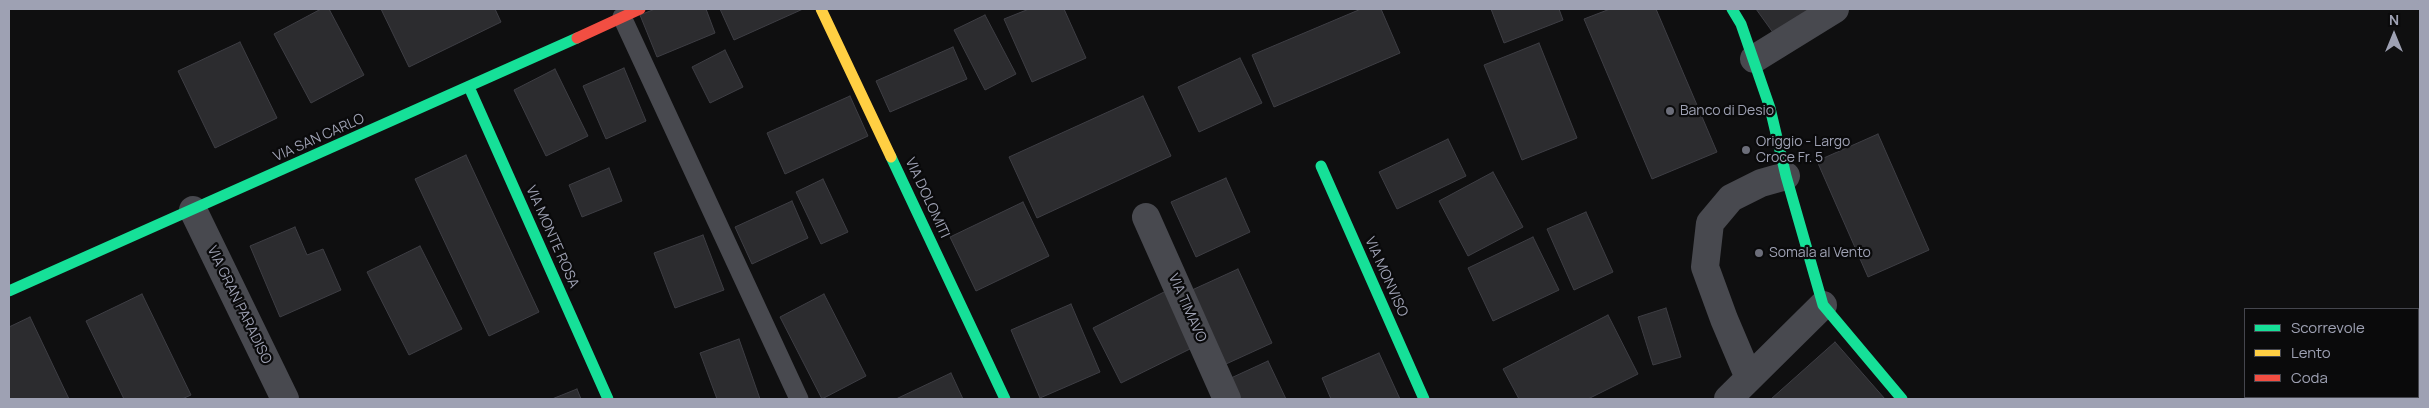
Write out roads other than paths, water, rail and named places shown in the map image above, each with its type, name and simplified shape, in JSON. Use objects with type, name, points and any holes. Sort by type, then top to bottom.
[{"type":"street","name":"VIA SAN CARLO","points":[[9,291],[468,88],[640,9]]},
{"type":"street","name":"VIA DOLOMITI","points":[[821,9],[1005,399]]},
{"type":"street","points":[[1732,9],[1742,24],[1770,108],[1786,176],[1823,305],[1902,399]]},
{"type":"street","points":[[1754,59],[1835,9]]},
{"type":"street","name":"VIA MONTE ROSA","points":[[468,88],[608,399]]},
{"type":"street","name":"VIA MONVISO","points":[[1321,166],[1424,399]]},
{"type":"street","points":[[1749,378],[1724,320],[1705,266],[1710,223],[1731,198],[1761,183],[1786,176]]},
{"type":"street","name":"VIA GRAN PARADISO","points":[[194,210],[285,399]]},
{"type":"street","name":"VIA TIMAVO","points":[[1146,217],[1227,399]]},
{"type":"street","points":[[1728,399],[1823,305]]},
{"type":"lane","points":[[622,17],[799,399]]},
{"type":"place","name":"Banco di Desio","points":[[1670,111]]},
{"type":"place","name":"Origgio - Largo Croce Fr. 5","points":[[1746,150]]},
{"type":"place","name":"Somala al Vento","points":[[1759,253]]}]
